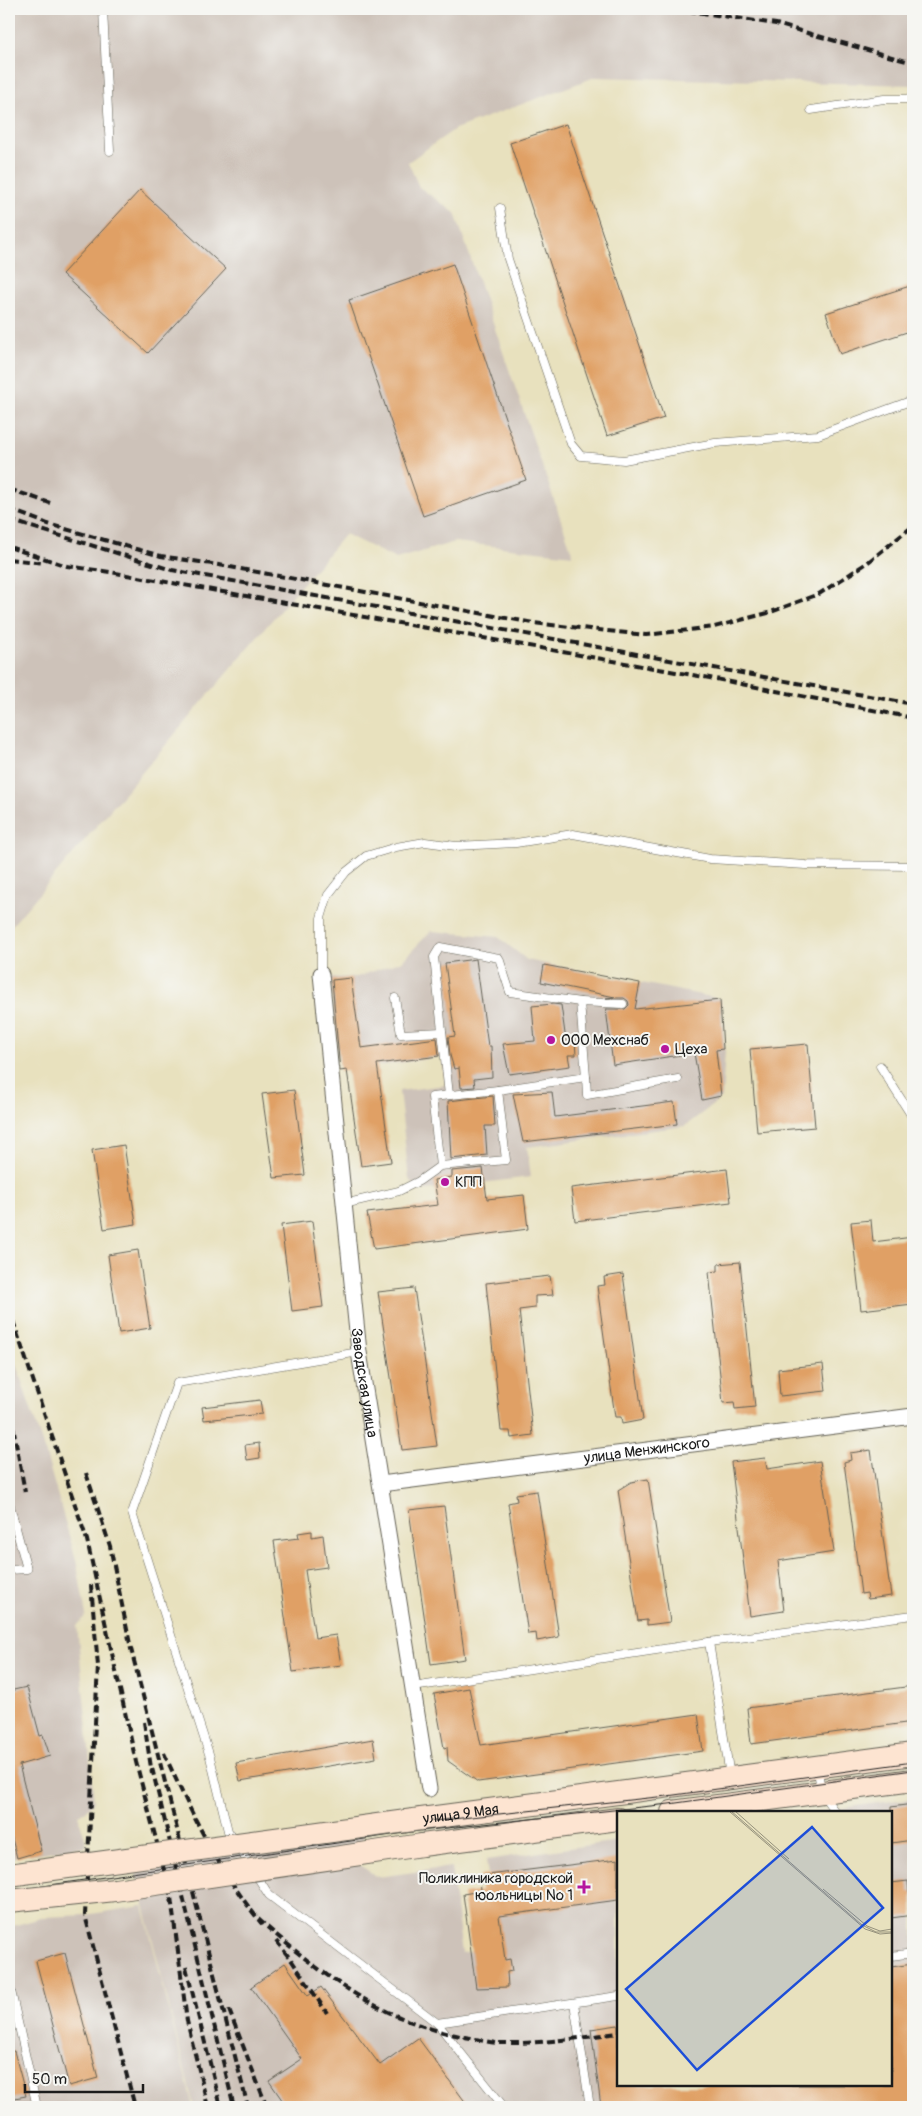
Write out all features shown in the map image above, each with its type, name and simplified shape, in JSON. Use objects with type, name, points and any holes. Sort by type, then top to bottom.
[{"type":"main road","name":"улица 9 Мая","points":[[9,1875],[913,1754]]},
{"type":"main road","points":[[680,1811],[913,1780]]},
{"type":"main road","name":"улица 9 Мая","points":[[9,1901],[115,1890],[422,1845],[617,1819]]},
{"type":"street","name":"Заводская улица","points":[[321,974],[359,1352],[414,1687],[428,1789]]},
{"type":"street","name":"улица Менжинского","points":[[381,1484],[913,1416]]},
{"type":"lane","points":[[103,9],[110,151]]},
{"type":"lane","points":[[812,110],[884,99],[913,98]]},
{"type":"lane","points":[[500,208],[508,259],[571,444],[581,456],[624,460],[715,443],[818,435],[913,400]]},
{"type":"lane","points":[[321,974],[322,918],[328,895],[346,872],[366,856],[396,847],[426,842],[456,846],[516,843],[572,834],[710,859],[806,865],[913,866]]},
{"type":"lane","points":[[449,1095],[434,957],[440,948],[499,958],[510,992],[580,1002],[623,1004]]},
{"type":"lane","points":[[395,998],[400,1034],[442,1032]]},
{"type":"lane","points":[[580,1002],[587,1095],[678,1079]]},
{"type":"lane","points":[[880,1066],[913,1118]]},
{"type":"lane","points":[[440,1166],[432,1098],[586,1077]]},
{"type":"lane","points":[[344,1204],[399,1191],[419,1181],[440,1166],[506,1160],[498,1090]]},
{"type":"lane","points":[[359,1352],[177,1383],[132,1513],[210,1757],[228,1831],[268,1895],[437,2023],[504,2107]]},
{"type":"lane","points":[[9,1502],[26,1569],[9,1570]]},
{"type":"lane","points":[[414,1687],[709,1642],[913,1615]]},
{"type":"lane","points":[[709,1642],[730,1779]]},
{"type":"lane","points":[[818,1767],[822,1792],[834,1811]]},
{"type":"lane","points":[[892,1956],[913,1953]]},
{"type":"lane","points":[[9,1982],[37,2107]]},
{"type":"lane","points":[[437,2023],[617,1996]]},
{"type":"lane","points":[[574,2003],[590,2107]]},
{"type":"shaded area","points":[[9,9],[913,9],[913,85],[595,77],[455,129],[408,162],[419,187],[455,213],[573,555],[455,542],[396,559],[345,534],[9,929]]},
{"type":"shaded area","points":[[431,931],[498,937],[527,960],[721,999],[725,1051],[722,1098],[685,1126],[527,1147],[531,1177],[418,1191],[409,1179],[399,1091],[445,1085],[442,1057],[340,1071],[330,978],[357,977],[402,961]]},
{"type":"shaded area","points":[[9,1343],[47,1458],[76,1560],[86,1615],[77,1626],[94,1801],[86,1811],[78,1815],[87,1846],[9,1858]]},
{"type":"shaded area","points":[[913,1798],[913,2107],[194,2107],[131,1853],[364,1834],[360,1851],[350,1859],[378,1877],[451,1867],[462,1953],[497,1946],[486,1860],[617,1841],[617,2086],[892,2086],[892,1811],[822,1811]]},
{"type":"shaded area","points":[[143,1906],[193,2107],[9,2107],[9,1927],[45,1917],[85,1915]]},
{"type":"building","points":[[566,124],[664,418],[607,436],[510,143]]},
{"type":"building","points":[[140,190],[226,269],[148,353],[62,274]]},
{"type":"building","points":[[453,264],[526,480],[423,516],[349,300]]},
{"type":"building","points":[[913,285],[913,330],[840,354],[826,313]]},
{"type":"building","points":[[476,959],[488,1046],[491,1046],[492,1077],[474,1079],[475,1087],[461,1088],[459,1068],[454,1069],[450,1055],[448,1037],[455,1036],[445,963]]},
{"type":"building","name":"Цеха","points":[[544,965],[640,983],[635,1009],[720,1000],[723,1049],[716,1050],[721,1096],[702,1100],[694,1053],[613,1065],[606,1009],[625,1009],[629,1005],[628,1001],[624,998],[606,998],[615,997],[541,982]]},
{"type":"building","points":[[351,978],[361,1048],[437,1038],[439,1056],[377,1064],[391,1162],[361,1166],[347,1070],[340,1071],[332,980]]},
{"type":"building","name":"ООО Мехснаб","points":[[561,1005],[566,1041],[575,1040],[576,1055],[568,1055],[570,1066],[509,1074],[503,1044],[535,1041],[532,1006]]},
{"type":"building","points":[[808,1044],[815,1127],[757,1132],[750,1049]]},
{"type":"building","points":[[294,1090],[305,1175],[274,1178],[262,1094]]},
{"type":"building","points":[[552,1092],[555,1117],[674,1102],[677,1124],[523,1142],[513,1094]]},
{"type":"building","points":[[493,1096],[495,1126],[485,1126],[487,1155],[451,1159],[448,1101]]},
{"type":"building","points":[[124,1145],[136,1224],[104,1229],[92,1150]]},
{"type":"building","points":[[483,1168],[487,1199],[524,1195],[528,1229],[374,1249],[367,1213],[438,1205],[434,1180],[452,1177],[452,1171]]},
{"type":"building","points":[[727,1169],[731,1202],[575,1221],[571,1188]]},
{"type":"building","points":[[871,1220],[873,1242],[913,1237],[913,1304],[861,1310],[851,1222]]},
{"type":"building","points":[[312,1221],[323,1307],[292,1311],[281,1225]]},
{"type":"building","points":[[138,1250],[150,1328],[119,1333],[108,1255]]},
{"type":"building","points":[[740,1262],[755,1407],[735,1409],[734,1402],[723,1403],[709,1272],[718,1271],[718,1264]]},
{"type":"building","points":[[623,1274],[643,1420],[622,1424],[621,1417],[615,1417],[597,1286],[605,1285],[604,1277]]},
{"type":"building","points":[[550,1276],[553,1295],[535,1296],[535,1308],[519,1310],[533,1435],[511,1438],[510,1431],[501,1431],[486,1283]]},
{"type":"building","points":[[414,1288],[437,1446],[402,1450],[378,1292]]},
{"type":"building","points":[[823,1364],[826,1391],[780,1396],[778,1369]]},
{"type":"building","points":[[260,1400],[262,1414],[204,1420],[202,1407]]},
{"type":"building","points":[[259,1443],[260,1458],[247,1460],[245,1445]]},
{"type":"building","points":[[871,1450],[891,1596],[868,1599],[867,1593],[861,1594],[844,1462],[851,1460],[850,1453]]},
{"type":"building","points":[[765,1458],[767,1469],[820,1461],[834,1552],[778,1561],[784,1611],[750,1616],[731,1462]]},
{"type":"building","points":[[648,1479],[670,1622],[647,1625],[647,1620],[638,1621],[618,1490],[631,1482]]},
{"type":"building","points":[[537,1491],[559,1637],[537,1641],[536,1633],[528,1634],[508,1503],[517,1501],[516,1494]]},
{"type":"building","points":[[444,1506],[465,1659],[431,1664],[409,1510]]},
{"type":"building","points":[[312,1531],[312,1537],[323,1535],[327,1567],[305,1570],[315,1638],[336,1635],[341,1665],[293,1672],[274,1541],[299,1538],[298,1533]]},
{"type":"building","points":[[913,1686],[913,1722],[751,1744],[747,1708]]},
{"type":"building","points":[[27,1687],[40,1736],[43,1735],[50,1756],[19,1765],[41,1851],[17,1858],[9,1827],[9,1691]]},
{"type":"building","points":[[469,1688],[481,1745],[698,1714],[703,1751],[478,1782],[448,1761],[447,1747],[444,1748],[434,1694]]},
{"type":"building","points":[[373,1739],[376,1758],[240,1781],[236,1763]]},
{"type":"building","points":[[913,1804],[913,1840],[892,1843],[891,1807]]},
{"type":"building","points":[[617,1859],[617,1900],[499,1916],[505,1960],[510,1959],[512,1971],[507,1972],[508,1987],[476,1988],[463,1894],[481,1891],[480,1876]]},
{"type":"building","points":[[908,1881],[909,1892],[912,1892],[913,1915],[892,1918],[892,1883]]},
{"type":"building","points":[[65,1953],[98,2078],[69,2086],[36,1961]]},
{"type":"building","points":[[285,1963],[308,1996],[321,1987],[380,2065],[418,2038],[469,2107],[287,2107],[269,2081],[302,2059],[251,1987]]},
{"type":"building","points":[[913,1964],[913,2107],[601,2107],[591,2029],[617,2025],[617,2086],[892,2086],[892,1967]]},
{"type":"building","points":[[14,2051],[26,2096],[9,2099],[9,2052]]},
{"type":"tram line","points":[[9,1883],[415,1823],[667,1796],[913,1762]]},
{"type":"tram line","points":[[9,1891],[419,1831],[669,1804],[913,1770]]},
{"type":"railway","points":[[676,9],[776,24],[913,63]]},
{"type":"railway","points":[[9,489],[50,503]]},
{"type":"railway","points":[[9,509],[48,524],[161,556],[225,566],[533,623],[646,635],[714,627],[768,613],[819,594],[867,563],[913,526]]},
{"type":"railway","points":[[9,520],[172,570],[913,704]]},
{"type":"railway","points":[[9,547],[67,566],[721,680],[913,718]]},
{"type":"railway","points":[[9,559],[44,563]]},
{"type":"railway","points":[[9,1309],[87,1540],[136,1762],[171,1897],[187,2021],[208,2107]]},
{"type":"railway","points":[[9,1405],[25,1492]]},
{"type":"railway","points":[[86,1473],[110,1546],[131,1649],[248,2107]]},
{"type":"railway","points":[[91,1585],[98,1666],[85,1915],[135,2107]]},
{"type":"railway","points":[[144,1722],[152,1774]]},
{"type":"railway","points":[[164,1753],[219,1863],[262,1924]]},
{"type":"railway","points":[[152,1768],[234,2107]]},
{"type":"railway","points":[[258,1919],[306,1959],[356,1994],[382,2009],[439,2031],[501,2043],[545,2042],[617,2033]]},
{"type":"railway","points":[[276,1941],[327,2013]]},
{"type":"railway","points":[[186,1967],[221,2107]]},
{"type":"railway","points":[[229,2010],[267,2107]]},
{"type":"place","name":"ООО Мехснаб","points":[[551,1040]]},
{"type":"place","name":"Цеха","points":[[665,1049]]},
{"type":"place","name":"КПП","points":[[445,1182]]},
{"type":"place","name":"Поликлиника городской юольницы № 1","points":[[584,1887]]}]
